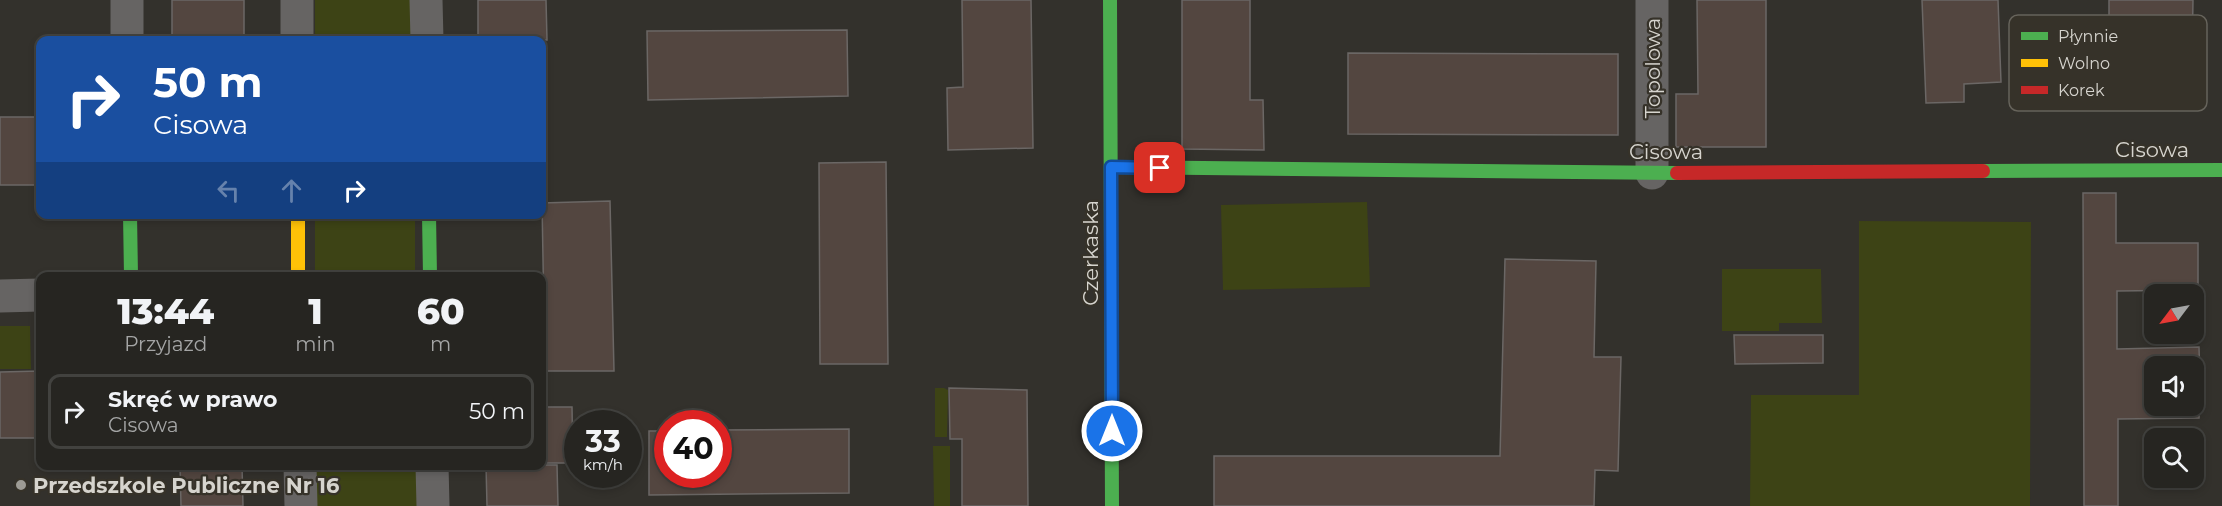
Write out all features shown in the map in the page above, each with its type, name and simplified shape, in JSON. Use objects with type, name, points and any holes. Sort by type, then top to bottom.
[{"type":"street","points":[[127,0],[127,36]]},
{"type":"street","points":[[297,0],[297,36]]},
{"type":"street","points":[[426,0],[427,36]]},
{"type":"street","name":"Czerkaska","points":[[1110,0],[1112,506]]},
{"type":"street","name":"Topolowa","points":[[1652,0],[1652,173]]},
{"type":"street","name":"Cisowa","points":[[1111,167],[1652,173],[2222,170]]},
{"type":"street","points":[[130,219],[131,272]]},
{"type":"street","points":[[298,219],[298,272]]},
{"type":"street","points":[[429,219],[430,272]]},
{"type":"street","points":[[0,296],[36,295]]},
{"type":"street","points":[[300,470],[301,506]]},
{"type":"street","points":[[432,470],[433,506]]},
{"type":"green space","points":[[315,0],[416,0],[416,36],[315,36]]},
{"type":"green space","points":[[1367,202],[1370,287],[1223,290],[1221,205]]},
{"type":"green space","points":[[315,219],[415,219],[415,272],[315,271]]},
{"type":"green space","points":[[1859,221],[2031,222],[2030,506],[1750,506],[1751,395],[1859,395]]},
{"type":"green space","points":[[1722,269],[1821,269],[1822,323],[1779,323],[1779,331],[1722,331]]},
{"type":"green space","points":[[0,326],[30,326],[31,369],[0,369]]},
{"type":"green space","points":[[935,388],[948,390],[947,437],[935,437]]},
{"type":"green space","points":[[933,446],[950,446],[950,506],[934,506]]},
{"type":"green space","points":[[316,470],[421,470],[422,506],[316,506]]},
{"type":"building","points":[[172,0],[244,0],[244,36],[172,36]]},
{"type":"building","points":[[478,0],[546,0],[547,40],[546,36],[478,36]]},
{"type":"building","points":[[962,0],[1031,0],[1033,148],[948,150],[947,88],[963,87]]},
{"type":"building","points":[[1182,0],[1250,0],[1250,100],[1263,100],[1264,150],[1182,149]]},
{"type":"building","points":[[1697,0],[1766,0],[1766,147],[1676,147],[1676,94],[1698,94]]},
{"type":"building","points":[[1922,0],[1998,0],[2001,82],[1964,84],[1964,102],[1926,103]]},
{"type":"building","points":[[2109,0],[2193,0],[2193,15],[2109,15]]},
{"type":"building","points":[[847,30],[848,96],[648,100],[647,31]]},
{"type":"building","points":[[1348,53],[1618,54],[1618,135],[1348,134]]},
{"type":"building","points":[[0,117],[36,117],[36,185],[0,185]]},
{"type":"building","points":[[886,162],[888,364],[820,364],[819,163]]},
{"type":"building","points":[[2083,193],[2116,193],[2116,243],[2198,243],[2198,284],[2144,284],[2144,291],[2117,291],[2117,349],[2199,347],[2199,356],[2144,356],[2144,416],[2199,416],[2199,418],[2118,419],[2118,506],[2084,506]]},
{"type":"building","points":[[610,201],[614,371],[546,371],[546,272],[543,272],[542,219],[546,219],[546,203]]},
{"type":"building","points":[[1505,259],[1596,261],[1594,357],[1621,357],[1618,471],[1595,470],[1594,506],[1214,506],[1214,456],[1500,456]]},
{"type":"building","points":[[1734,335],[1823,335],[1823,363],[1735,364]]},
{"type":"building","points":[[36,371],[36,438],[0,438],[0,372]]},
{"type":"building","points":[[949,388],[1027,390],[1028,506],[962,506],[962,439],[950,439]]},
{"type":"building","points":[[546,407],[572,407],[572,410],[564,410],[564,463],[546,463]]},
{"type":"building","points":[[849,429],[849,493],[649,495],[649,431],[654,431],[654,488],[732,488],[732,430]]},
{"type":"building","points":[[546,465],[557,465],[558,506],[487,506],[486,470],[546,470]]},
{"type":"building","points":[[180,470],[242,470],[243,506],[181,506]]},
{"type":"traffic: fast","points":[[1110,0],[1112,506]]},
{"type":"traffic: fast","points":[[1111,167],[1677,173]]},
{"type":"traffic: fast","points":[[1983,171],[2222,170]]},
{"type":"traffic: fast","points":[[130,219],[131,272]]},
{"type":"traffic: fast","points":[[429,219],[430,272]]},
{"type":"traffic: slow","points":[[298,219],[298,272]]},
{"type":"traffic: jam","points":[[1677,173],[1983,171]]},
{"type":"place","name":"Przedszkole Publiczne Nr 16","points":[[21,485]]},
{"type":"route","points":[[1112,431],[1111,167],[1160,168]]}]
